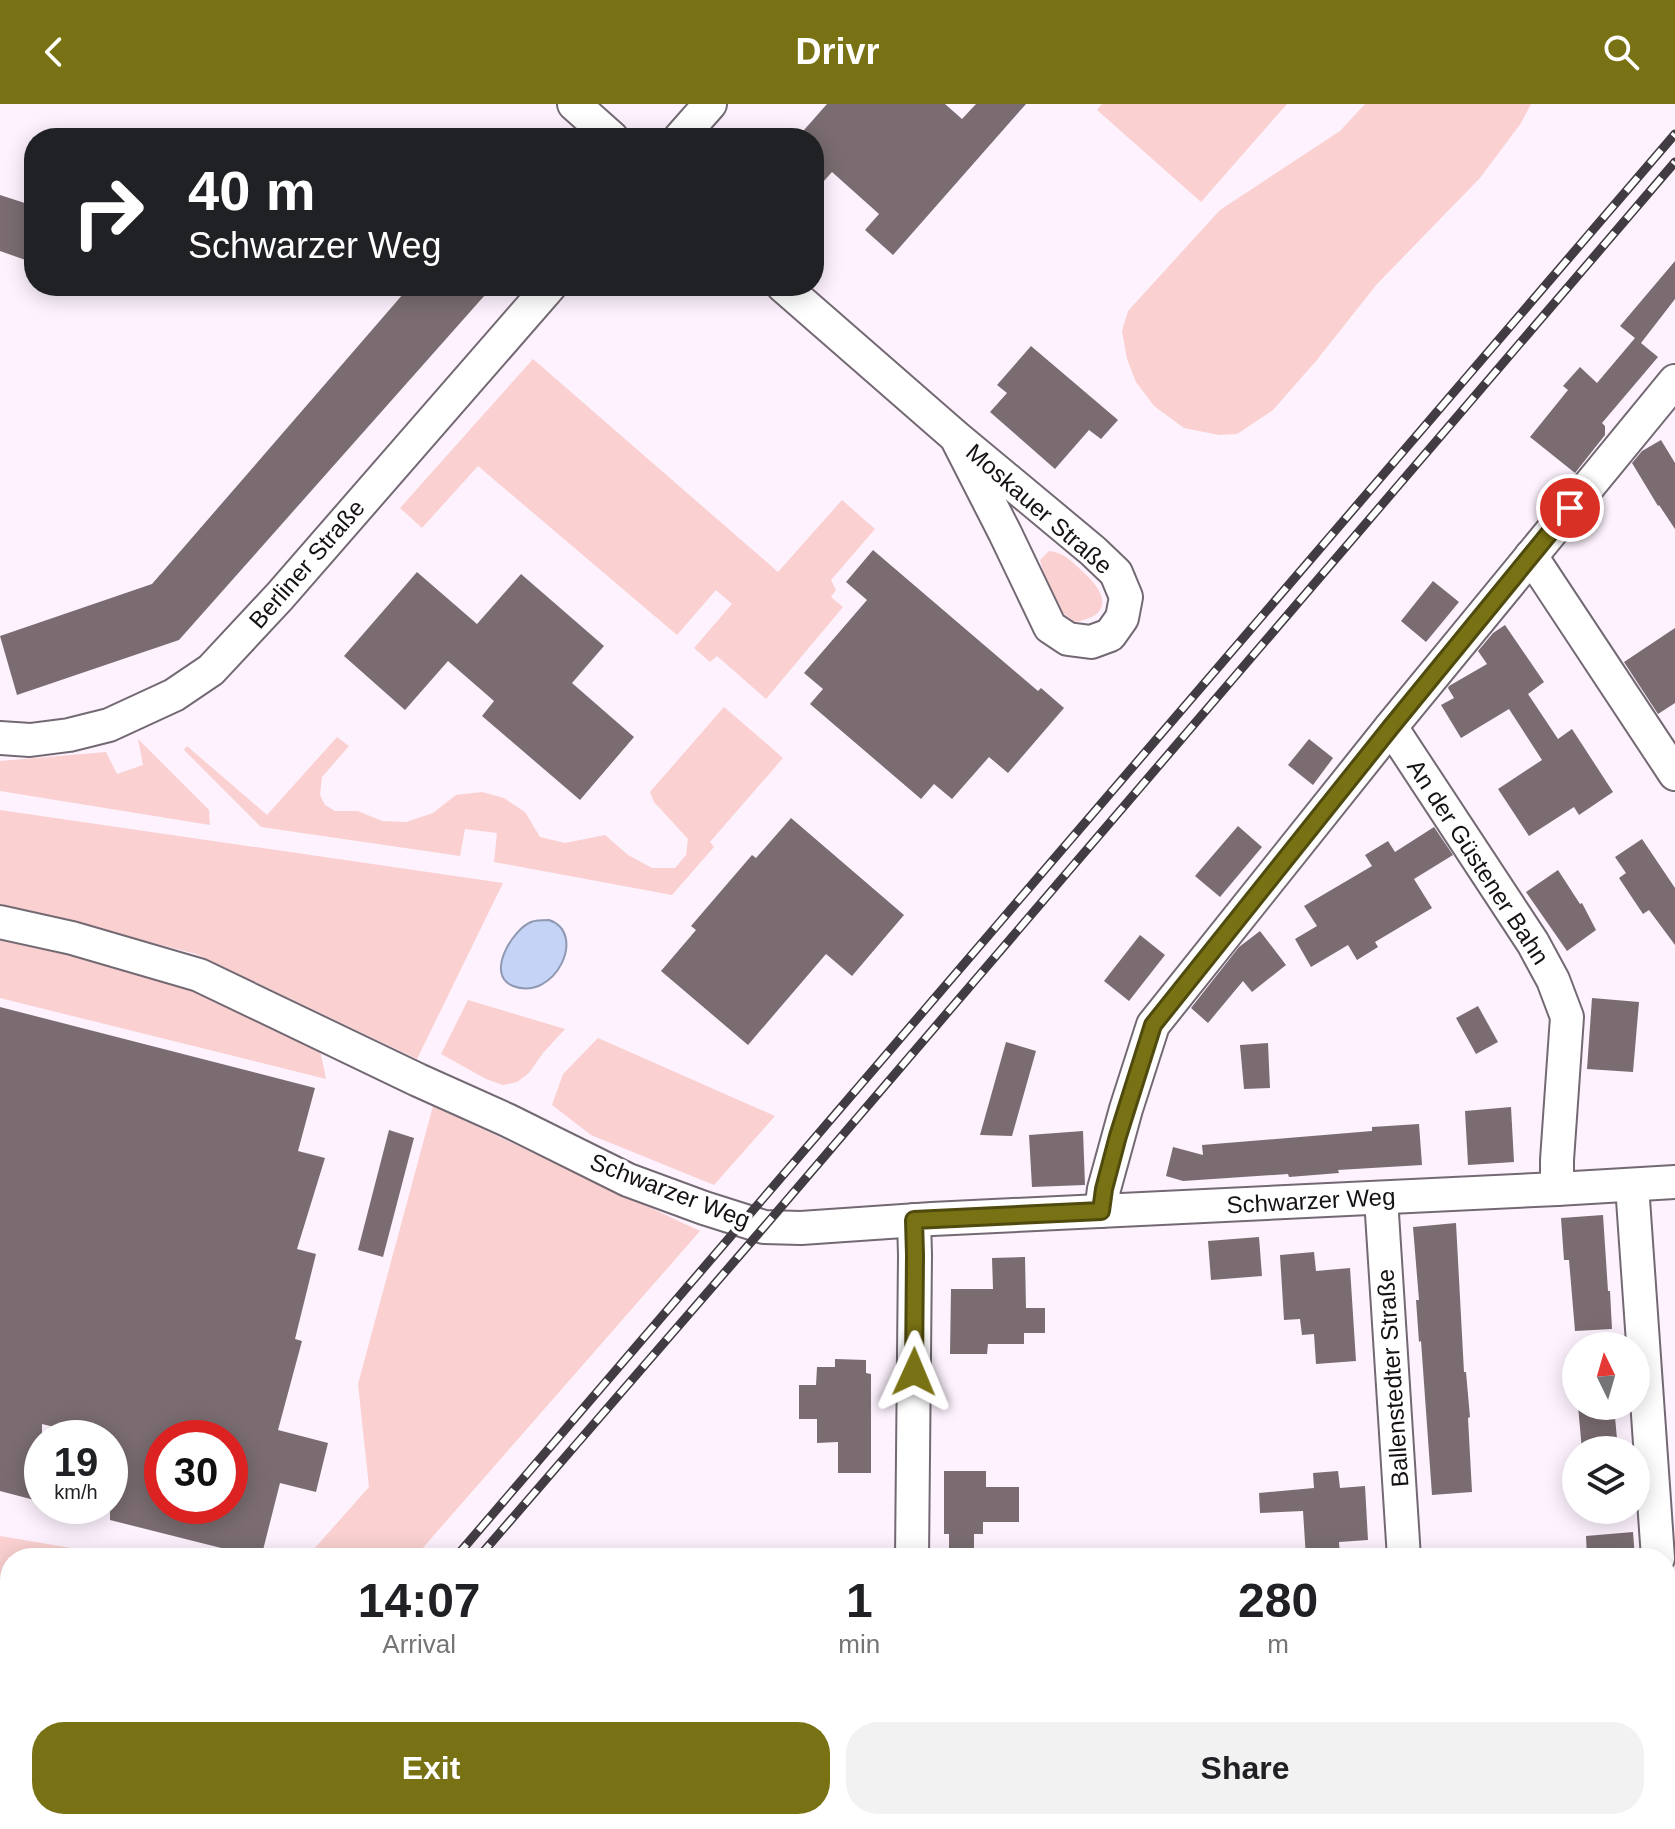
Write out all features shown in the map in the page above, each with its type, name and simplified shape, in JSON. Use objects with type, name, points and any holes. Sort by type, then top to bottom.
[{"type":"street","points":[[574,104],[601,128]]},
{"type":"street","points":[[689,128],[710,104]]},
{"type":"street","name":"Berliner Straße","points":[[0,738],[30,740],[109,725],[174,695],[211,670],[280,596],[541,296]]},
{"type":"street","name":"Moskauer Straße","points":[[794,296],[1116,573],[1126,597],[1122,618],[1110,635],[1091,642],[1068,639],[1050,627],[956,437]]},
{"type":"street","name":"An der Güstener Bahn","points":[[1101,1211],[1107,1176],[1153,1025],[1391,727],[1673,389]]},
{"type":"street","points":[[1531,556],[1675,774]]},
{"type":"street","name":"An der Güstener Bahn","points":[[1391,727],[1533,943],[1553,980],[1567,1017],[1557,1189]]},
{"type":"street","name":"Schwarzer Weg","points":[[0,922],[72,938],[199,975],[628,1180],[764,1227],[1675,1182]]},
{"type":"street","points":[[1632,1185],[1657,1548]]},
{"type":"street","name":"Ballenstedter Straße","points":[[1381,1198],[1403,1548]]},
{"type":"street","points":[[912,1548],[914,1220]]},
{"type":"shaded area","points":[[1102,104],[1287,104],[1201,202],[1097,110]]},
{"type":"shaded area","points":[[1365,104],[1531,104],[1521,123],[1480,178],[1377,284],[1273,410],[1237,434],[1219,435],[1184,428],[1154,406],[1136,382],[1127,359],[1122,331],[1128,311],[1220,210],[1340,131]]},
{"type":"shaded area","points":[[533,359],[778,572],[842,500],[875,529],[831,580],[836,590],[831,597],[843,607],[766,699],[717,656],[710,662],[694,648],[732,604],[716,590],[677,635],[478,466],[422,528],[400,508]]},
{"type":"shaded area","points":[[1049,551],[1066,558],[1096,586],[1102,601],[1097,614],[1075,622],[1060,611],[1040,560]]},
{"type":"shaded area","points":[[724,707],[783,758],[710,842],[714,847],[672,895],[494,862],[497,833],[465,829],[460,856],[261,827],[184,750],[187,746],[267,815],[337,737],[349,746],[322,777],[320,795],[325,805],[335,811],[358,811],[382,821],[406,822],[433,813],[456,795],[482,792],[504,798],[525,812],[540,837],[565,843],[605,835],[628,855],[652,868],[675,868],[686,855],[688,839],[654,802],[650,792]]},
{"type":"shaded area","points":[[138,739],[209,810],[210,825],[0,791],[0,761],[106,752],[117,774],[143,765]]},
{"type":"shaded area","points":[[0,810],[503,883],[417,1059],[196,954],[0,904]]},
{"type":"shaded area","points":[[0,936],[179,979],[320,1050],[326,1079],[0,998]]},
{"type":"shaded area","points":[[468,1000],[565,1029],[529,1073],[517,1082],[503,1085],[441,1054]]},
{"type":"shaded area","points":[[598,1038],[775,1116],[714,1185],[591,1135],[552,1105],[563,1074]]},
{"type":"shaded area","points":[[433,1106],[700,1231],[423,1548],[315,1548],[369,1487],[358,1384]]},
{"type":"shaded area","points":[[0,1536],[71,1548],[0,1548]]},
{"type":"water","points":[[537,920],[549,920],[560,927],[566,938],[566,951],[561,964],[553,976],[542,984],[528,988],[513,986],[501,972],[504,953],[524,927]]},
{"type":"building","points":[[827,104],[945,104],[962,119],[976,104],[1026,104],[893,255],[865,230],[879,214],[832,172],[824,181],[824,128],[806,128]]},
{"type":"building","points":[[0,195],[24,203],[24,259],[0,251]]},
{"type":"building","points":[[1675,261],[1675,299],[1641,343],[1658,357],[1602,423],[1605,435],[1575,473],[1530,437],[1568,390],[1563,386],[1580,367],[1597,383],[1635,338],[1620,326]]},
{"type":"building","points":[[401,296],[484,296],[179,640],[17,695],[0,636],[152,584]]},
{"type":"building","points":[[1031,346],[1118,420],[1101,439],[1089,430],[1055,469],[990,412],[1007,393],[997,385]]},
{"type":"building","points":[[1661,440],[1675,463],[1675,529],[1632,463],[1642,451]]},
{"type":"building","points":[[873,550],[1038,691],[1041,688],[1064,708],[1008,773],[989,757],[952,799],[934,784],[921,799],[810,704],[823,689],[804,673],[867,600],[846,582]]},
{"type":"building","points":[[417,572],[477,624],[521,574],[604,646],[572,683],[634,737],[580,800],[482,716],[494,701],[448,661],[405,710],[344,656]]},
{"type":"building","points":[[1433,581],[1459,602],[1426,642],[1401,621]]},
{"type":"building","points":[[1505,625],[1544,682],[1528,694],[1558,739],[1572,729],[1613,792],[1579,815],[1574,807],[1529,836],[1498,789],[1542,760],[1509,709],[1461,738],[1441,705],[1454,698],[1449,686],[1487,664],[1478,651],[1493,633]]},
{"type":"building","points":[[1675,628],[1675,703],[1658,714],[1624,662]]},
{"type":"building","points":[[1309,739],[1333,758],[1313,785],[1288,765]]},
{"type":"building","points":[[791,818],[904,915],[852,976],[826,954],[748,1045],[661,971],[696,930],[691,926],[752,855],[756,858]]},
{"type":"building","points":[[1238,826],[1262,847],[1220,897],[1195,876]]},
{"type":"building","points":[[1434,827],[1453,855],[1414,879],[1432,908],[1375,942],[1378,947],[1357,960],[1348,945],[1311,967],[1295,939],[1317,926],[1304,906],[1372,866],[1365,855],[1388,841],[1395,852]]},
{"type":"building","points":[[1642,839],[1675,888],[1675,945],[1649,910],[1643,914],[1619,878],[1626,873],[1615,857]]},
{"type":"building","points":[[1558,870],[1582,903],[1596,930],[1567,951],[1526,892]]},
{"type":"building","points":[[1260,931],[1286,965],[1252,992],[1243,981],[1208,1023],[1191,1008],[1239,947]]},
{"type":"building","points":[[1140,935],[1165,955],[1129,1001],[1104,981]]},
{"type":"building","points":[[1592,998],[1639,1002],[1633,1072],[1587,1069]]},
{"type":"building","points":[[1478,1006],[1498,1042],[1476,1054],[1456,1018]]},
{"type":"building","points":[[0,1007],[315,1088],[298,1151],[325,1158],[297,1249],[316,1254],[295,1339],[302,1341],[278,1430],[328,1443],[316,1492],[280,1483],[264,1548],[221,1548],[126,1524],[128,1420],[24,1420],[24,1497],[0,1491]]},
{"type":"building","points":[[1006,1042],[1036,1051],[1012,1136],[980,1135]]},
{"type":"building","points":[[1268,1043],[1270,1088],[1244,1089],[1240,1045]]},
{"type":"building","points":[[1511,1107],[1514,1162],[1468,1165],[1465,1111]]},
{"type":"building","points":[[1419,1124],[1422,1165],[1338,1170],[1339,1173],[1289,1177],[1288,1174],[1183,1181],[1166,1176],[1173,1147],[1203,1155],[1202,1145],[1372,1131],[1372,1127]]},
{"type":"building","points":[[389,1130],[414,1138],[383,1257],[358,1250]]},
{"type":"building","points":[[1083,1131],[1085,1185],[1032,1187],[1029,1135]]},
{"type":"building","points":[[1603,1215],[1612,1329],[1575,1331],[1569,1260],[1564,1260],[1561,1218]]},
{"type":"building","points":[[1456,1223],[1464,1372],[1470,1417],[1472,1492],[1432,1495],[1413,1227]]},
{"type":"building","points":[[1259,1237],[1262,1276],[1211,1280],[1208,1241]]},
{"type":"building","points":[[1314,1252],[1316,1271],[1350,1268],[1356,1361],[1316,1364],[1314,1334],[1302,1335],[1300,1319],[1284,1320],[1280,1255]]},
{"type":"building","points":[[1025,1257],[1026,1308],[1045,1308],[1045,1333],[1024,1333],[1024,1344],[988,1344],[987,1354],[950,1354],[951,1289],[993,1289],[992,1258]]},
{"type":"building","points":[[835,1359],[866,1360],[866,1373],[871,1374],[871,1473],[838,1473],[838,1442],[817,1443],[817,1419],[799,1419],[799,1385],[816,1385],[817,1367],[835,1367]]},
{"type":"building","points":[[1579,1420],[1615,1420],[1617,1436],[1581,1436]]},
{"type":"building","points":[[944,1471],[986,1471],[986,1487],[1019,1487],[1019,1522],[983,1522],[983,1534],[974,1534],[974,1548],[949,1548],[949,1534],[944,1534]]},
{"type":"building","points":[[1338,1471],[1340,1488],[1365,1486],[1368,1540],[1339,1542],[1339,1548],[1305,1548],[1303,1511],[1260,1513],[1259,1493],[1314,1488],[1313,1473]]},
{"type":"building","points":[[1633,1532],[1634,1548],[1587,1548],[1586,1536]]},
{"type":"railway","points":[[464,1548],[1675,134]]},
{"type":"railway","points":[[487,1548],[1675,162]]},
{"type":"route","points":[[914,1372],[914,1220],[1101,1211],[1118,1136],[1153,1025],[1570,508]]}]
